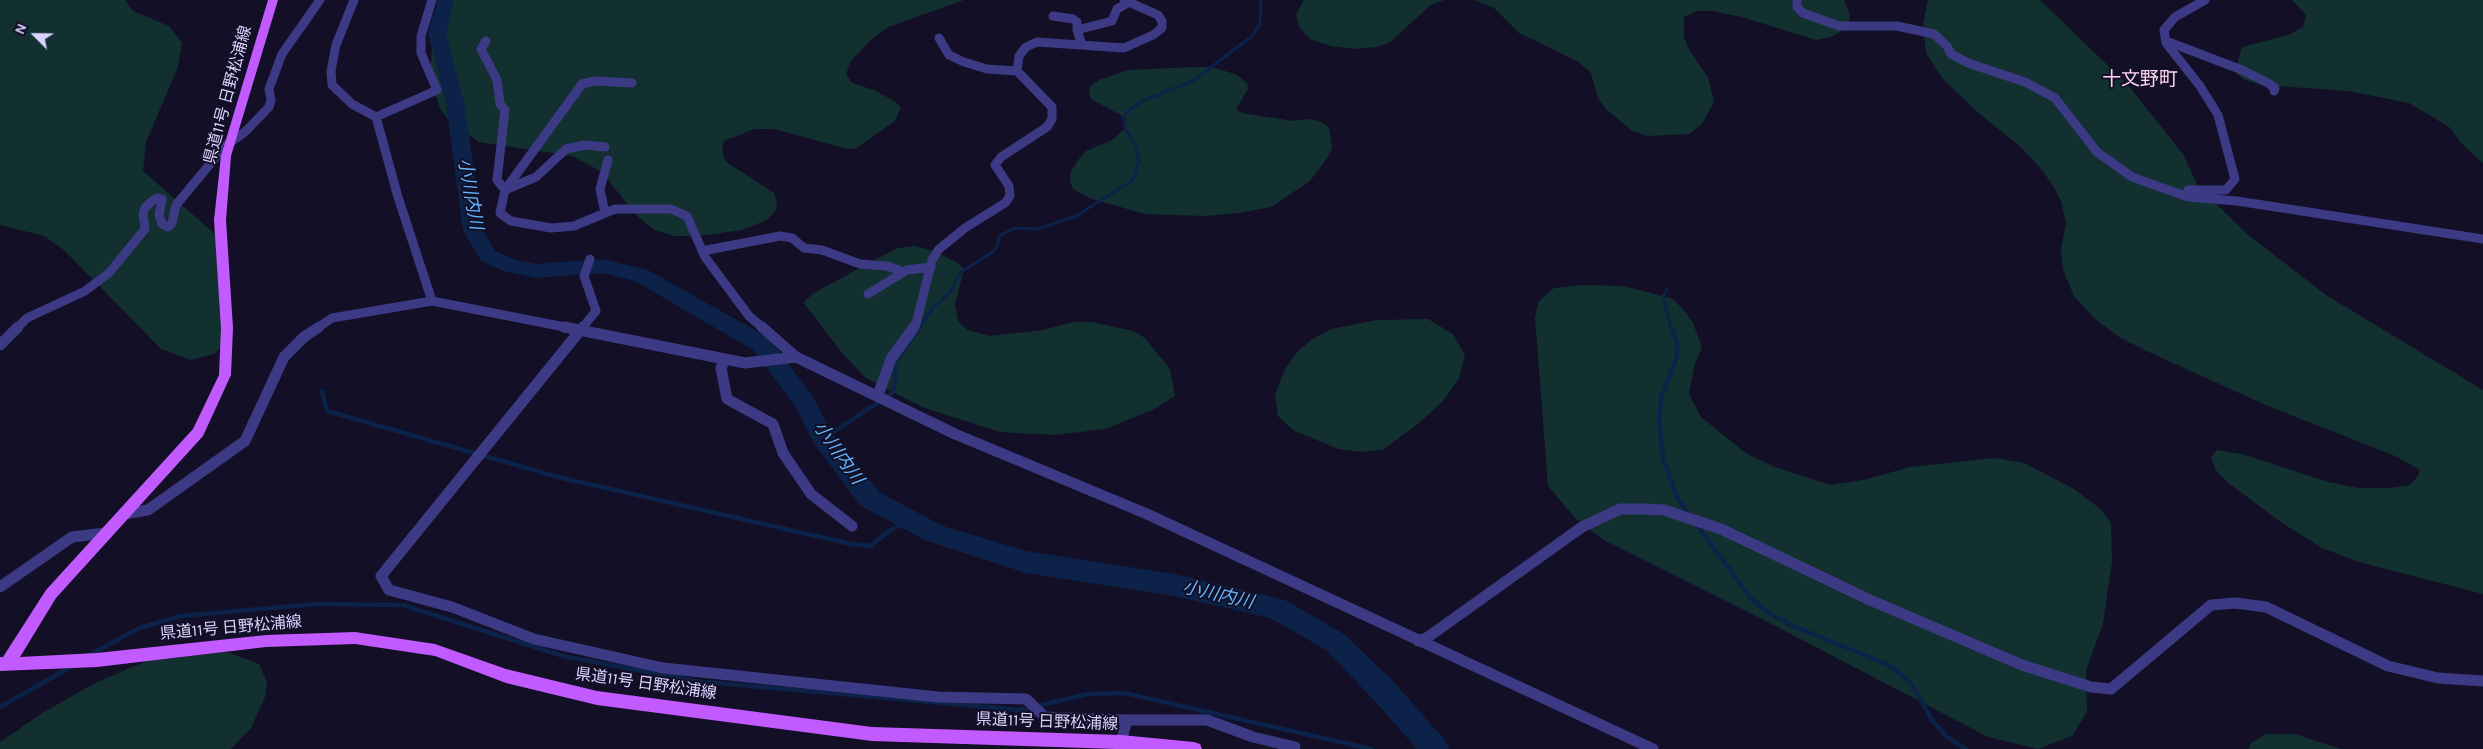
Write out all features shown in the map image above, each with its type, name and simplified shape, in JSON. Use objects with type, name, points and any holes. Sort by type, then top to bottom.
[{"type":"main road","name":"県道11号 日野松浦線","points":[[2,667],[51,594],[198,432],[225,374],[227,328],[220,220],[226,156],[273,0]]},
{"type":"main road","name":"県道11号 日野松浦線","points":[[2,667],[97,660],[266,641],[355,638],[435,650],[506,676],[597,698],[717,712],[872,734],[1121,742],[1194,749]]},
{"type":"street","points":[[0,345],[27,318],[94,286],[109,273],[146,229],[143,214],[145,208],[152,201],[157,198],[162,200],[159,215],[162,224],[168,227],[172,223],[176,206],[231,141],[245,132],[269,107],[271,100],[269,89],[282,54],[320,0]]},
{"type":"street","points":[[354,0],[336,45],[331,71],[332,85],[352,104],[376,117],[398,197],[432,301]]},
{"type":"street","points":[[376,117],[437,90],[421,53],[421,36],[432,0]]},
{"type":"street","points":[[1798,0],[1797,7],[1803,13],[1839,26],[1897,26],[1934,34],[1947,46],[1951,54],[2026,82],[2055,98],[2098,152],[2132,177],[2188,197],[2238,201],[2483,239]]},
{"type":"street","points":[[2188,197],[2188,190],[2226,190],[2235,179],[2218,116],[2200,86],[2172,53],[2166,41],[2164,30],[2175,17],[2205,0]]},
{"type":"street","points":[[1017,71],[1019,56],[1026,47],[1037,42],[1124,48],[1153,35],[1162,28],[1162,21],[1158,15],[1127,1],[1117,8],[1112,21],[1077,30]]},
{"type":"street","points":[[1053,16],[1073,19],[1077,22],[1077,30],[1082,45]]},
{"type":"street","points":[[878,395],[891,359],[916,324],[931,267],[938,249],[1005,203],[1010,196],[1009,186],[995,165],[1001,156],[1047,127],[1052,119],[1052,107],[1017,71],[987,69],[964,62],[949,55],[939,38]]},
{"type":"street","points":[[2166,41],[2250,74],[2275,88],[2274,91]]},
{"type":"street","points":[[486,42],[482,49],[497,80],[500,104],[505,110],[497,180],[504,190]]},
{"type":"street","points":[[632,83],[595,81],[582,84],[504,190],[500,213],[511,222],[559,228],[574,226],[615,209],[671,209],[687,216],[702,251],[749,316],[796,357],[878,395],[955,434],[1147,514],[1654,749]]},
{"type":"street","points":[[504,190],[536,177],[556,156],[566,149],[585,145],[605,147]]},
{"type":"street","points":[[605,213],[600,189],[608,160]]},
{"type":"street","points":[[702,251],[780,236],[792,238],[804,248],[822,250],[860,264],[887,266],[904,272]]},
{"type":"street","points":[[590,260],[584,276],[596,311],[381,576],[389,590],[452,607],[534,639],[663,668],[938,697],[1026,699],[1045,717],[1207,720],[1253,737],[1295,747]]},
{"type":"street","points":[[868,294],[904,272],[931,267]]},
{"type":"street","points":[[124,514],[148,510],[245,441],[284,357],[304,337],[332,318],[432,301],[745,363],[796,357]]},
{"type":"street","points":[[725,359],[721,368],[727,399],[769,420],[773,424],[783,453],[811,494],[852,526]]},
{"type":"street","points":[[1418,641],[1428,637],[1582,527],[1620,509],[1645,509],[1664,510],[1721,529],[1870,600],[2022,665],[2092,687],[2111,689],[2211,605],[2235,603],[2266,607],[2388,666],[2438,678],[2483,681]]},
{"type":"street","points":[[0,587],[72,537],[106,533]]},
{"type":"street","points":[[1121,742],[1127,720]]},
{"type":"green space","points":[[0,0],[125,0],[133,11],[169,26],[182,43],[178,67],[146,142],[143,171],[223,241],[227,341],[214,354],[191,360],[161,349],[64,250],[44,236],[0,225]]},
{"type":"green space","points":[[448,0],[964,0],[888,27],[872,39],[851,61],[846,74],[852,83],[874,90],[896,102],[901,108],[895,121],[855,149],[844,148],[774,129],[754,129],[724,141],[722,149],[725,161],[774,193],[777,202],[776,210],[767,220],[742,230],[698,236],[674,236],[654,230],[635,214],[602,172],[572,156],[479,142],[448,119],[440,109],[430,76],[432,47],[447,21]]},
{"type":"green space","points":[[1304,0],[1444,0],[1431,5],[1390,42],[1377,47],[1355,49],[1331,46],[1310,39],[1299,27],[1296,14]]},
{"type":"green space","points":[[1474,0],[1844,0],[1850,15],[1848,26],[1840,32],[1831,37],[1816,40],[1745,18],[1714,11],[1697,11],[1684,17],[1684,37],[1689,50],[1708,77],[1714,102],[1702,124],[1689,134],[1647,136],[1631,130],[1606,109],[1598,98],[1591,73],[1577,61],[1519,33],[1494,8]]},
{"type":"green space","points":[[1928,0],[2040,0],[2128,85],[2183,154],[2198,186],[2246,233],[2326,295],[2483,390],[2483,594],[2359,562],[2322,548],[2282,523],[2227,482],[2215,469],[2211,458],[2216,450],[2242,454],[2328,482],[2359,488],[2389,488],[2410,485],[2418,476],[2420,470],[2395,456],[2268,406],[2151,353],[2119,337],[2096,320],[2074,296],[2063,270],[2061,250],[2066,223],[2061,201],[2053,186],[2043,171],[2021,147],[1976,111],[1942,78],[1926,53],[1923,24]]},
{"type":"green space","points":[[2292,0],[2483,0],[2483,163],[2461,143],[2449,127],[2409,103],[2348,91],[2261,85],[2243,79],[2235,72],[2242,47],[2288,35],[2303,27],[2306,15]]},
{"type":"green space","points":[[1211,67],[1235,74],[1247,83],[1248,89],[1236,109],[1242,113],[1293,121],[1306,119],[1319,121],[1329,127],[1332,148],[1310,181],[1271,207],[1239,213],[1204,216],[1145,214],[1092,199],[1073,189],[1070,182],[1071,171],[1078,160],[1086,151],[1112,140],[1125,128],[1126,118],[1091,99],[1089,93],[1090,86],[1099,80],[1128,70]]},
{"type":"green space","points":[[915,246],[936,252],[958,263],[964,269],[955,304],[958,322],[968,330],[990,336],[1043,330],[1073,322],[1092,322],[1133,331],[1145,338],[1170,369],[1175,396],[1152,410],[1105,429],[1055,435],[1000,432],[922,407],[866,378],[843,354],[803,302],[814,293],[898,248]]},
{"type":"green space","points":[[1582,285],[1622,286],[1673,299],[1693,323],[1702,347],[1694,367],[1689,394],[1701,417],[1747,454],[1775,467],[1830,485],[1863,480],[1910,467],[1995,458],[2024,463],[2074,489],[2102,510],[2111,524],[2112,562],[2103,624],[2086,670],[2087,712],[2072,736],[2038,749],[1988,737],[1762,619],[1604,540],[1576,519],[1548,486],[1535,318],[1538,302],[1554,288]]},
{"type":"green space","points":[[1428,319],[1453,334],[1465,355],[1459,378],[1444,400],[1418,424],[1384,449],[1362,452],[1338,449],[1293,430],[1278,416],[1275,395],[1284,371],[1296,353],[1311,340],[1331,329],[1377,320]]},
{"type":"green space","points":[[227,652],[259,664],[267,682],[265,697],[251,728],[231,749],[0,749],[0,742],[44,712],[95,683],[147,661]]},
{"type":"green space","points":[[2266,734],[2295,734],[2341,749],[2248,749],[2251,743]]},
{"type":"waterway","name":"小川内川","points":[[446,0],[437,33],[455,103],[473,230],[488,256],[511,266],[536,271],[602,266],[641,275],[659,284],[761,344],[804,401],[823,439],[870,499],[936,534],[1026,562],[1174,585],[1276,608],[1335,642],[1382,689],[1435,749]]},
{"type":"waterway","points":[[919,328],[932,309],[951,291],[961,272],[993,252],[998,244],[999,236],[1015,228],[1038,229],[1076,216],[1133,180],[1139,161],[1135,144],[1126,130],[1123,118],[1127,112],[1142,101],[1193,81],[1252,36],[1260,25],[1261,0]]},
{"type":"waterway","points":[[1667,289],[1663,297],[1671,328]]},
{"type":"waterway","points":[[823,439],[892,393],[895,385],[895,363],[920,327]]},
{"type":"waterway","points":[[1671,327],[1677,343],[1677,357],[1661,398],[1659,420],[1663,458],[1677,497],[1689,514]]},
{"type":"waterway","points":[[322,391],[327,411],[558,477],[851,544],[871,546],[886,533],[909,520]]},
{"type":"waterway","points":[[1696,524],[1750,597],[1764,610],[1793,626],[1889,665],[1911,683],[1932,720],[1947,737],[1966,749]]},
{"type":"waterway","points":[[88,656],[139,628],[181,616],[316,604],[403,605],[563,656],[695,681],[1020,710],[1088,694],[1124,693],[1371,749]]},
{"type":"waterway","points":[[0,707],[72,666]]},
{"type":"district","name":"十文野町","points":[[2140,80]]}]
